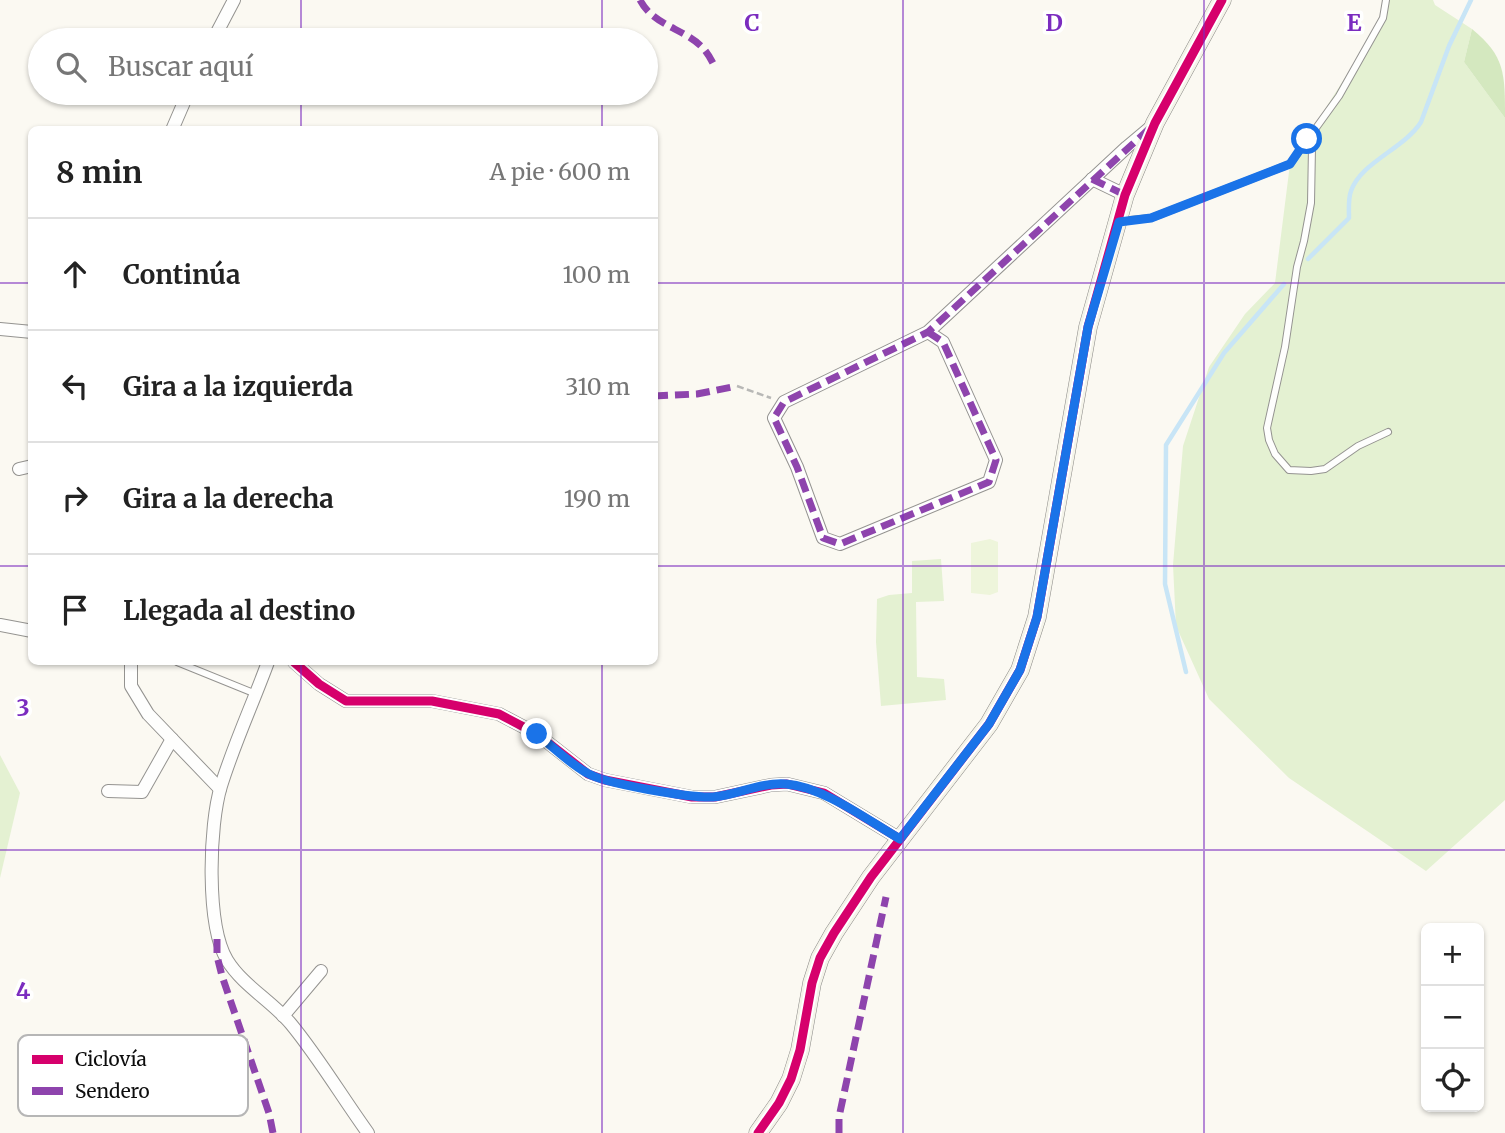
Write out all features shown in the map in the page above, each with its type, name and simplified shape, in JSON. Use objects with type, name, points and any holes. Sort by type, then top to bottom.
[{"type":"street","points":[[219,28],[234,0]]},
{"type":"street","points":[[758,1133],[779,1103],[791,1079],[820,958],[871,877],[989,724],[1020,670],[1037,617],[1088,327],[1125,195],[1155,123],[1222,0]]},
{"type":"street","points":[[174,126],[183,105]]},
{"type":"street","points":[[928,332],[943,342],[996,460],[989,482],[840,544],[823,538],[797,467],[774,418],[784,402],[928,332],[1155,123]]},
{"type":"street","points":[[1092,179],[1125,195]]},
{"type":"street","points":[[0,330],[28,331]]},
{"type":"street","points":[[0,625],[28,630]]},
{"type":"street","points":[[131,665],[131,686],[148,714],[220,789]]},
{"type":"street","points":[[267,665],[220,789],[213,869],[217,939],[227,960],[243,980],[283,1016],[315,1056],[368,1133]]},
{"type":"street","points":[[298,665],[319,684],[346,701],[432,701],[499,714],[537,734],[588,774],[605,780],[692,797],[715,797],[787,784],[824,793],[900,839]]},
{"type":"street","points":[[108,791],[142,792],[172,738]]},
{"type":"street","points":[[283,1016],[321,971]]},
{"type":"lane","points":[[1119,222],[1151,218],[1290,164],[1339,96],[1383,18],[1386,0]]},
{"type":"lane","points":[[1307,139],[1312,147],[1311,203],[1297,267],[1285,348],[1269,410],[1269,440],[1275,454],[1289,470],[1311,471],[1325,469],[1359,446],[1388,432]]},
{"type":"lane","points":[[184,665],[256,694]]},
{"type":"path","points":[[737,386],[784,402]]},
{"type":"green space","points":[[1386,0],[1433,0],[1435,5],[1472,29],[1464,62],[1505,118],[1505,800],[1426,871],[1289,778],[1209,699],[1176,626],[1173,565],[1183,446],[1209,367],[1245,314],[1275,283],[1290,164],[1383,18]]},
{"type":"green space","points":[[1472,29],[1491,48],[1501,67],[1505,118],[1464,62]]},
{"type":"green space","points":[[990,539],[998,542],[998,592],[990,595],[971,593],[971,543]]},
{"type":"green space","points":[[941,559],[944,601],[916,602],[917,677],[944,679],[946,700],[881,706],[876,642],[877,599],[912,593],[912,561]]},
{"type":"green space","points":[[0,755],[20,793],[0,878]]},
{"type":"waterway","points":[[1308,259],[1349,218],[1350,194],[1356,181],[1414,132],[1421,122],[1449,46],[1471,0]]},
{"type":"waterway","points":[[1186,672],[1165,584],[1166,445],[1224,353],[1284,284]]},
{"type":"marked path","points":[[640,0],[652,15],[701,46],[716,69]]},
{"type":"marked path","points":[[928,332],[943,342],[996,460],[989,482],[840,544],[823,538],[797,467],[774,418],[784,402],[928,332],[1150,128]]},
{"type":"marked path","points":[[1092,179],[1125,195]]},
{"type":"marked path","points":[[658,396],[697,394],[737,386]]},
{"type":"marked path","points":[[839,1133],[839,1117],[886,897]]},
{"type":"marked path","points":[[217,939],[217,956],[222,976],[242,1035]]},
{"type":"marked path","points":[[248,1052],[273,1133]]},
{"type":"cycle path","points":[[758,1133],[779,1103],[791,1079],[800,1050],[812,983],[820,958],[834,933],[871,877],[989,724],[1020,670],[1037,617],[1088,327],[1125,195],[1155,123],[1222,0]]},
{"type":"cycle path","points":[[297,665],[319,684],[346,701],[432,701],[499,714],[537,734],[588,774],[605,780],[692,797],[715,797],[787,784],[824,793],[900,839]]},
{"type":"route","points":[[537,734],[588,774],[605,780],[692,797],[715,797],[787,784],[824,793],[900,839],[989,724],[1020,670],[1037,617],[1088,327],[1119,222],[1151,218],[1290,164],[1307,139]]}]
